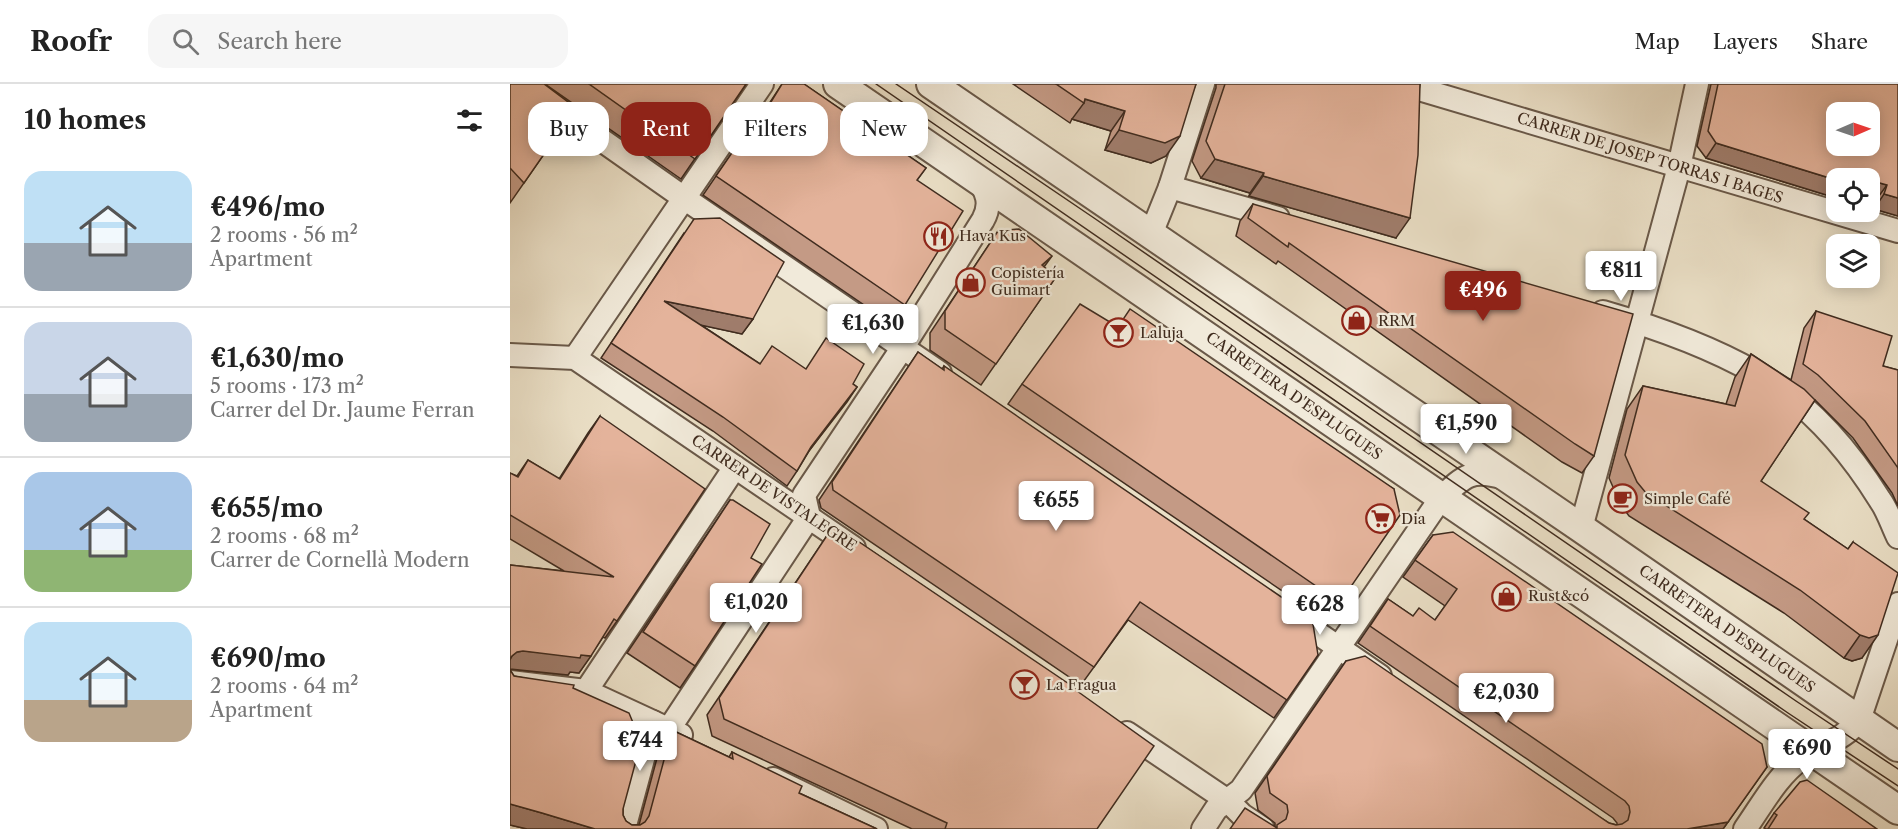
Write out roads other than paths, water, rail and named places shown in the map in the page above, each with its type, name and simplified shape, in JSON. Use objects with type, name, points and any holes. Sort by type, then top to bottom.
[{"type":"street","points":[[522,84],[961,387]]},
{"type":"street","points":[[510,355],[575,358],[762,84]]},
{"type":"street","name":"CARRETERA D'ESPLUGUES","points":[[931,84],[1898,747]]},
{"type":"street","points":[[1151,234],[1170,187],[1203,84]]},
{"type":"street","name":"CARRER DE JOSEP TORRAS I BAGES","points":[[1402,84],[1898,231]]},
{"type":"street","points":[[1581,528],[1679,167],[1697,84]]},
{"type":"street","name":"CARRETERA D'ESPLUGUES","points":[[845,86],[1441,498],[1898,810]]},
{"type":"street","points":[[624,829],[661,725],[809,517],[804,495],[903,347],[986,215],[988,200],[986,192],[976,177]]},
{"type":"street","points":[[1170,187],[1296,223]]},
{"type":"street","points":[[1580,305],[1637,322],[1728,357],[1759,374],[1797,402],[1842,446],[1881,501],[1898,537]]},
{"type":"street","name":"CARRER DE VISTALEGRE","points":[[575,358],[868,557]]},
{"type":"street","points":[[585,691],[735,467]]},
{"type":"street","points":[[1203,829],[1216,809],[1241,790],[1441,498],[1462,479],[1475,474],[1486,473],[1508,480]]},
{"type":"street","points":[[1270,600],[1397,687]]},
{"type":"street","points":[[1745,829],[1779,781],[1794,765],[1813,751],[1846,734],[1858,720],[1898,604]]},
{"type":"street","points":[[510,682],[585,691],[700,744]]},
{"type":"street","points":[[1111,722],[1228,801],[1242,815],[1263,829]]},
{"type":"street","points":[[752,769],[876,829]]},
{"type":"tram line","points":[[876,84],[1788,713],[1898,786]]},
{"type":"tram line","points":[[896,84],[1898,769]]},
{"type":"place","name":"Hava Kus","points":[[938,236]]},
{"type":"place","name":"Copistería Guimart","points":[[970,282]]},
{"type":"place","name":"RRM","points":[[1357,321]]},
{"type":"place","name":"Laluja","points":[[1119,333]]},
{"type":"place","name":"Simple Café","points":[[1623,499]]},
{"type":"place","name":"Dia","points":[[1380,519]]},
{"type":"place","name":"Rust&có","points":[[1507,596]]},
{"type":"place","name":"La Fragua","points":[[1025,685]]}]
